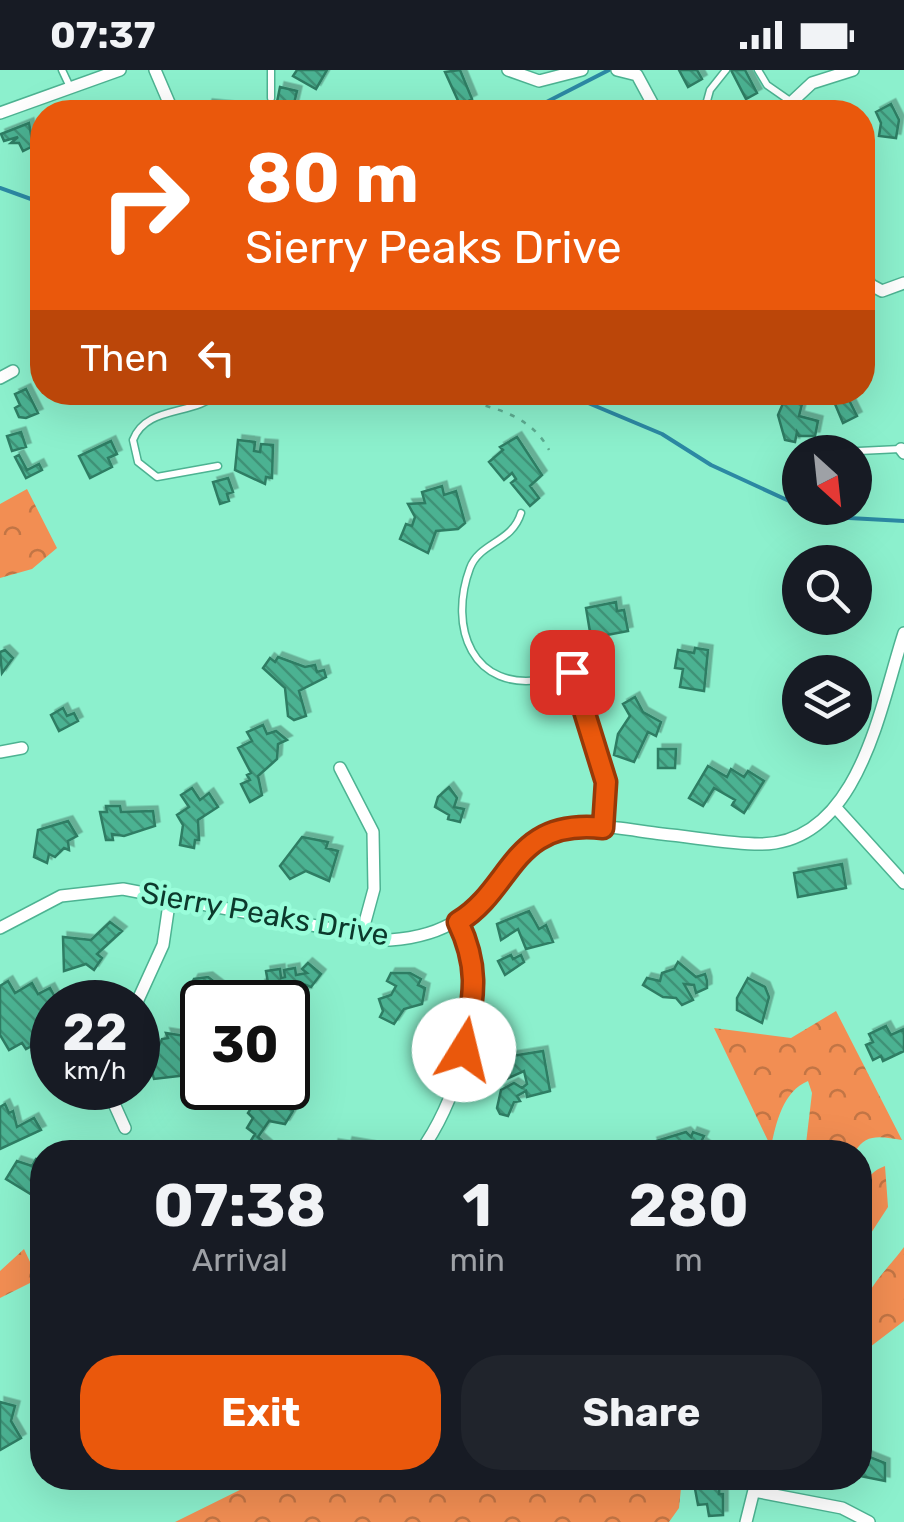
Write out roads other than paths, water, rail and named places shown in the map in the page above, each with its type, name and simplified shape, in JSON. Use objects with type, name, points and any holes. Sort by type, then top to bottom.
[{"type":"street","points":[[41,100],[120,70]]},
{"type":"street","points":[[155,70],[169,100]]},
{"type":"street","points":[[508,70],[538,82],[582,70]]},
{"type":"street","points":[[617,70],[637,75],[651,100]]},
{"type":"street","points":[[791,100],[812,83],[854,70]]},
{"type":"street","points":[[0,113],[30,103]]},
{"type":"street","points":[[875,287],[882,290],[904,283]]},
{"type":"street","points":[[0,378],[13,371]]},
{"type":"street","points":[[904,633],[854,783],[838,810],[904,884]]},
{"type":"street","points":[[546,679],[598,664]]},
{"type":"street","points":[[572,672],[606,782],[603,828]]},
{"type":"street","points":[[0,752],[22,748]]},
{"type":"street","points":[[340,768],[372,832],[374,889],[362,933]]},
{"type":"street","name":"Sierry Peaks Drive","points":[[0,928],[61,896],[93,889],[170,896],[390,940],[418,938],[458,922],[485,899],[507,865],[554,832],[584,826],[763,844],[794,837],[838,810]]},
{"type":"street","points":[[146,980],[163,945],[170,896]]},
{"type":"street","points":[[429,1140],[443,1121],[460,1081],[474,987],[474,956],[458,922]]},
{"type":"street","points":[[117,1110],[125,1128]]},
{"type":"street","points":[[746,1522],[754,1490]]},
{"type":"street","points":[[777,1490],[842,1508],[869,1522]]},
{"type":"lane","points":[[62,70],[72,90]]},
{"type":"lane","points":[[270,98],[271,70]]},
{"type":"lane","points":[[707,100],[726,70]]},
{"type":"lane","points":[[758,70],[767,85],[789,100]]},
{"type":"lane","points":[[199,405],[146,422],[132,440],[138,462],[157,477],[218,466]]},
{"type":"lane","points":[[872,448],[903,451]]},
{"type":"lane","points":[[522,514],[513,533],[472,562],[465,587],[462,631],[470,650],[499,676],[518,682],[546,679]]},
{"type":"waterway","points":[[550,100],[609,70]]},
{"type":"waterway","points":[[0,188],[30,199]]},
{"type":"waterway","points":[[593,405],[662,434],[711,465],[782,498]]},
{"type":"waterway","points":[[872,519],[904,521]]}]
